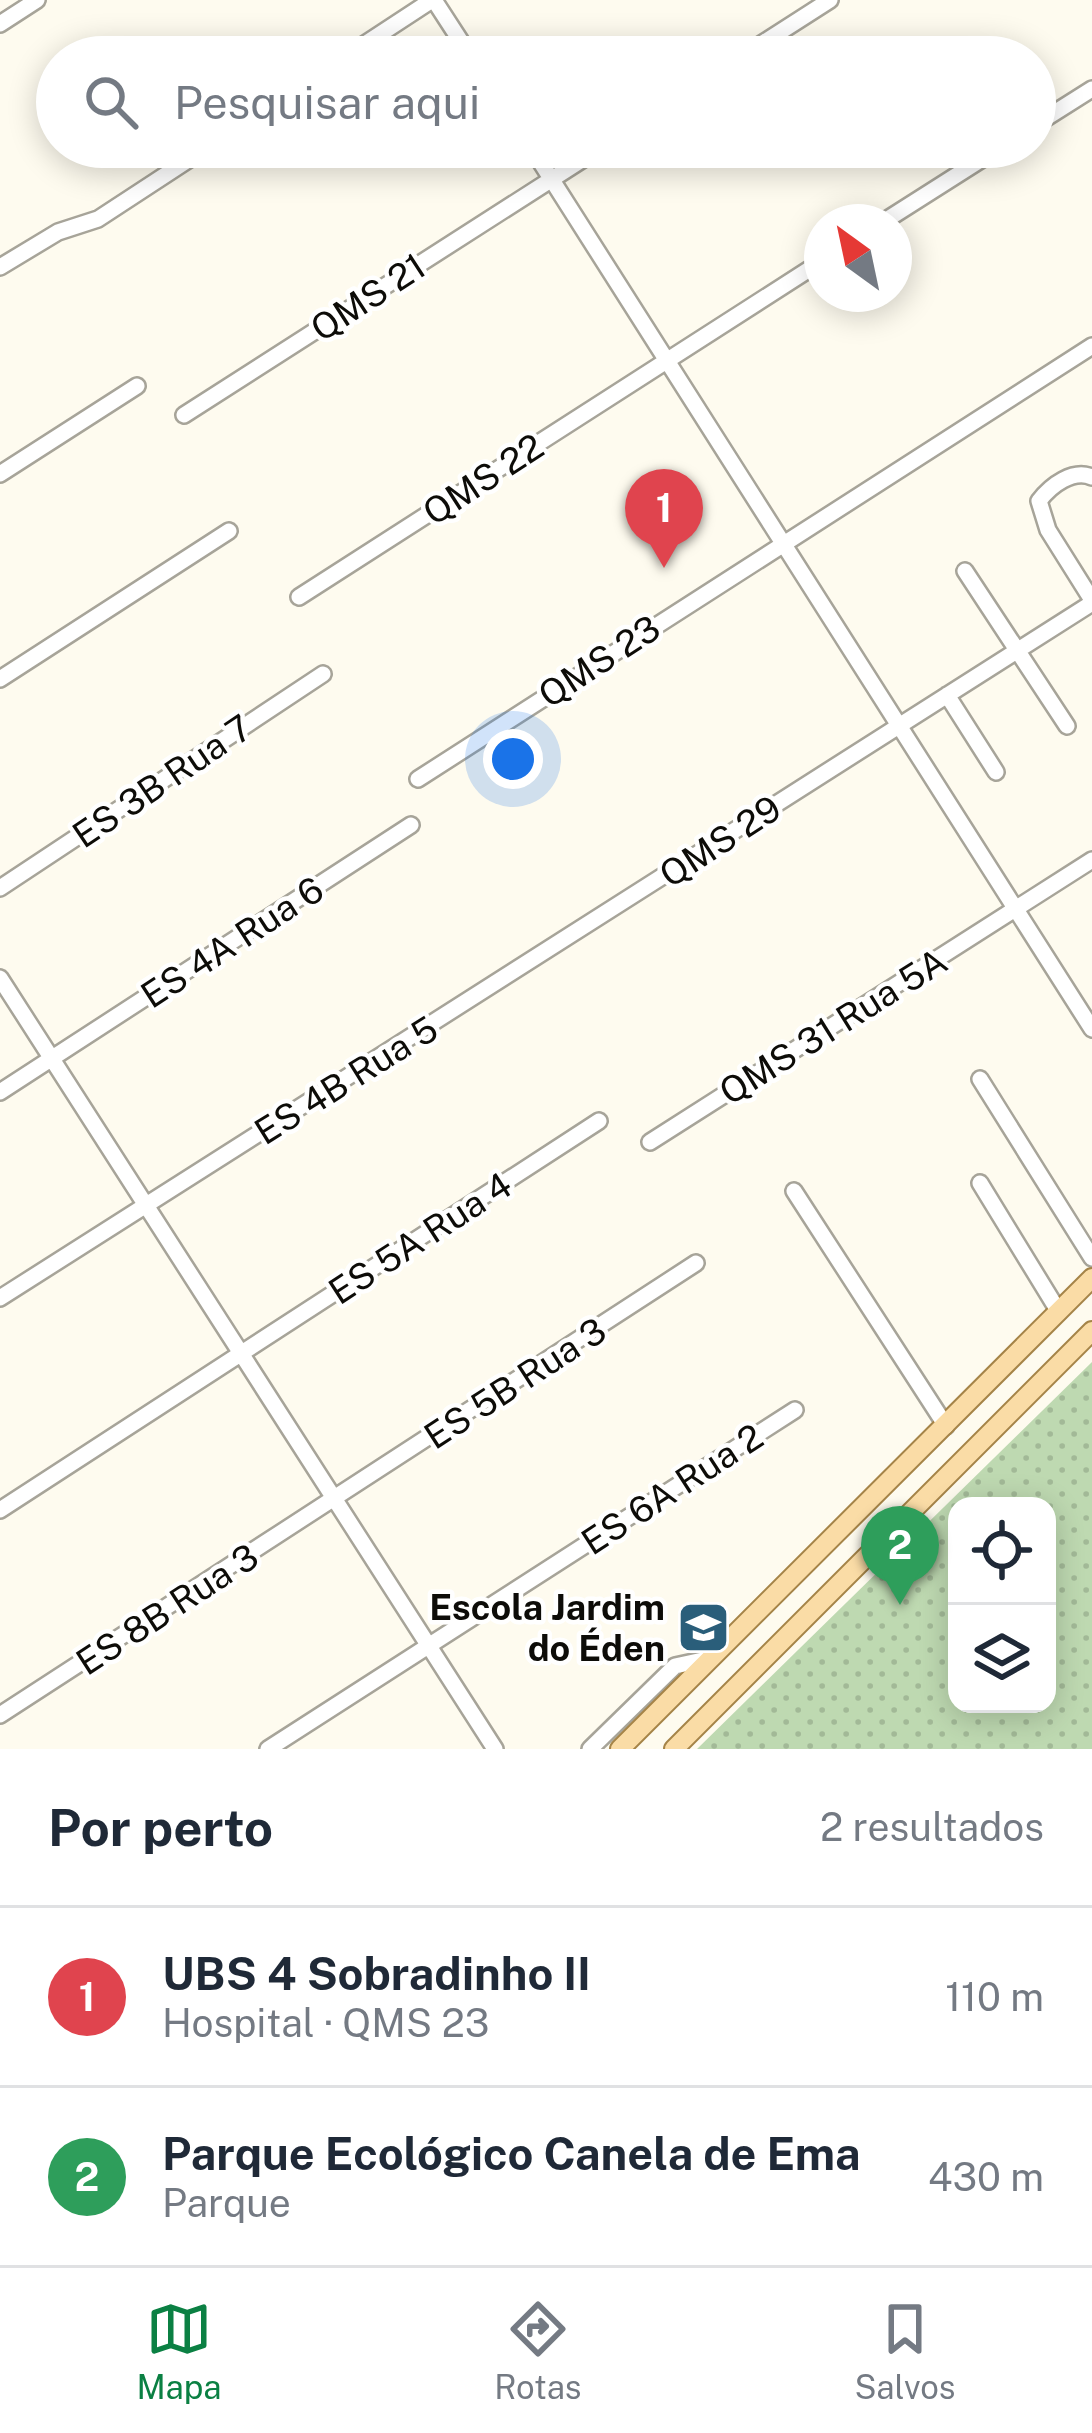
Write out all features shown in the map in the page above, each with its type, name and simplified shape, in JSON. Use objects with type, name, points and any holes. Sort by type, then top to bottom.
[{"type":"main road","points":[[620,1749],[1092,1278]]},
{"type":"main road","points":[[674,1749],[1092,1331]]},
{"type":"main road","points":[[980,1393],[982,1413],[997,1427]]},
{"type":"main road","points":[[946,1426],[967,1457]]},
{"type":"street","points":[[0,24],[38,0]]},
{"type":"street","points":[[377,36],[433,0],[457,36]]},
{"type":"street","points":[[774,36],[830,0]]},
{"type":"street","points":[[1056,112],[1092,89]]},
{"type":"street","points":[[0,268],[98,219],[176,168]]},
{"type":"street","points":[[545,168],[896,728],[1092,1029]]},
{"type":"street","name":"QMS 21","points":[[184,415],[569,168]]},
{"type":"street","points":[[911,204],[967,168]]},
{"type":"street","name":"QMS 22","points":[[299,597],[804,272]]},
{"type":"street","name":"QMS 23","points":[[418,779],[1092,346]]},
{"type":"street","points":[[0,474],[136,386]]},
{"type":"street","points":[[1092,477],[1076,474],[1047,490],[1040,501],[1048,530],[1092,601]]},
{"type":"street","points":[[0,680],[229,531]]},
{"type":"street","points":[[965,571],[1067,726]]},
{"type":"street","name":"QMS 29","points":[[544,954],[1092,601]]},
{"type":"street","name":"ES 3B Rua 7","points":[[0,888],[323,674]]},
{"type":"street","points":[[947,695],[996,772]]},
{"type":"street","name":"ES 4A Rua 6","points":[[0,1092],[411,825]]},
{"type":"street","name":"QMS 31 Rua 5A","points":[[650,1142],[1092,860]]},
{"type":"street","name":"ES 4B Rua 5","points":[[0,1298],[544,954]]},
{"type":"street","points":[[0,978],[495,1749]]},
{"type":"street","points":[[980,1078],[1092,1258]]},
{"type":"street","name":"ES 5A Rua 4","points":[[0,1510],[599,1121]]},
{"type":"street","points":[[980,1183],[1059,1312]]},
{"type":"street","points":[[794,1191],[946,1426]]},
{"type":"street","name":"ES 5B Rua 3","points":[[334,1502],[696,1263]]},
{"type":"street","name":"ES 6A Rua 2","points":[[268,1749],[795,1410]]},
{"type":"street","name":"ES 8B Rua 3","points":[[0,1715],[334,1502]]},
{"type":"street","points":[[590,1749],[675,1666],[712,1658]]},
{"type":"green space","points":[[1092,1362],[1092,1749],[697,1749],[948,1503],[948,1713],[1056,1713],[1056,1497],[954,1497]]},
{"type":"place","name":"UBS 4 Sobradinho II","points":[[664,568]]},
{"type":"place","name":"Parque Ecológico Canela de Ema","points":[[900,1605]]},
{"type":"place","name":"Escola Jardim do Éden","points":[[704,1628]]}]
